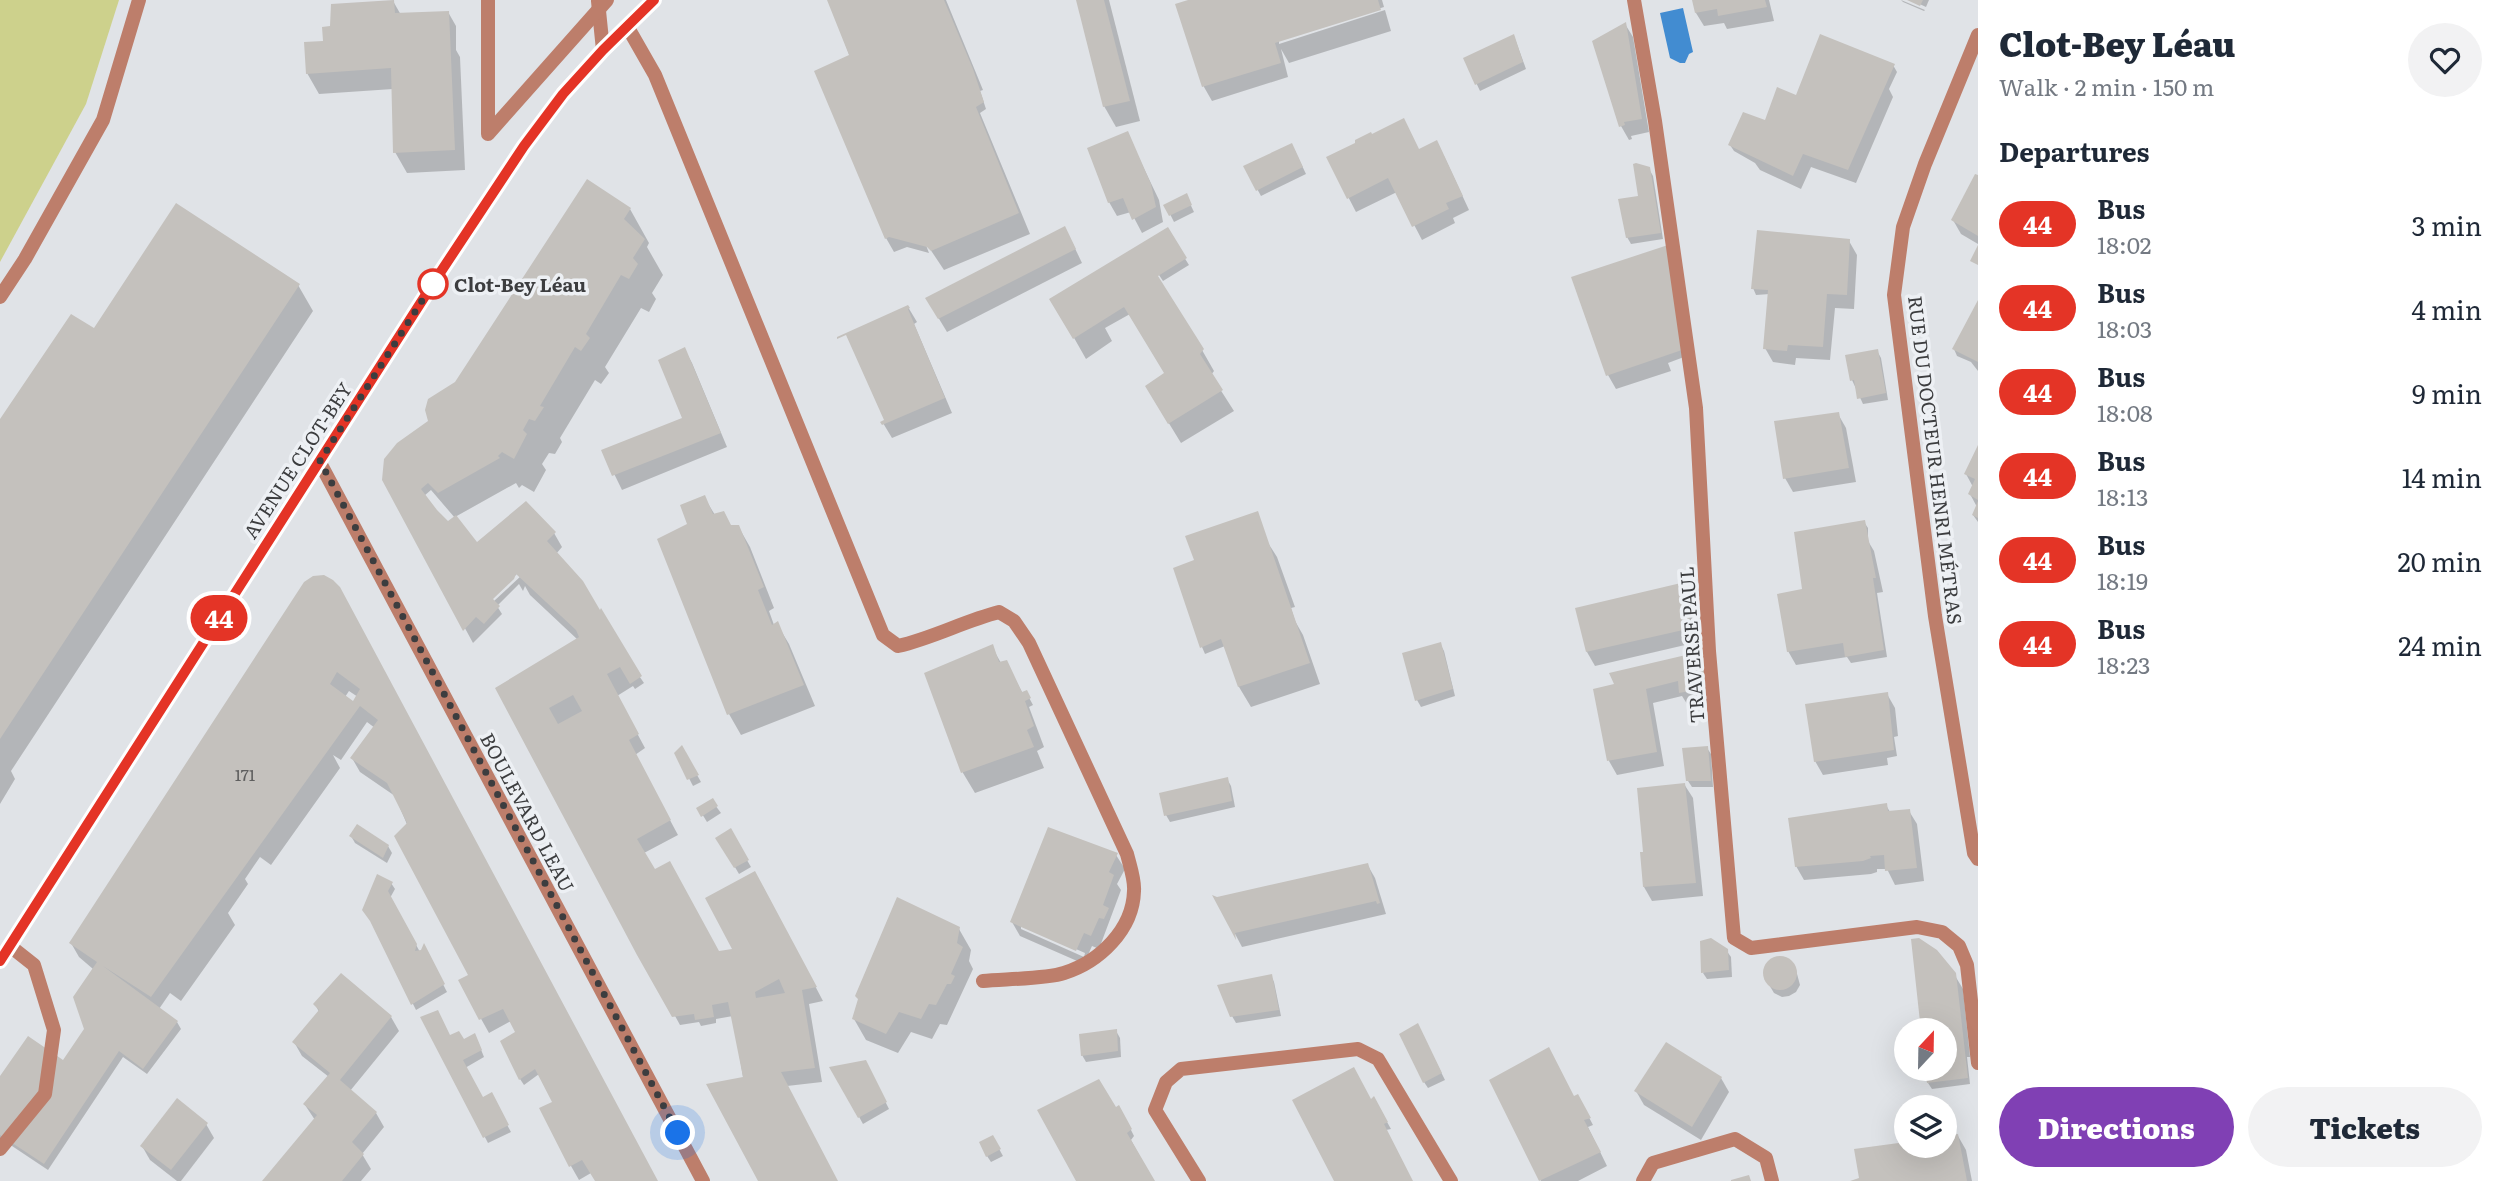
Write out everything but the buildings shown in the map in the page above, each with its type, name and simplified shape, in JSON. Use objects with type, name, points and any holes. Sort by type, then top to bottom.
[{"type":"street","points":[[0,297],[25,259],[103,120],[139,0]]},
{"type":"street","points":[[488,0],[488,134],[601,3]]},
{"type":"street","name":"AVENUE CLOT-BEY","points":[[0,961],[524,146],[563,94],[653,0]]},
{"type":"street","name":"TRAVERSE PAUL","points":[[1634,0],[1655,121],[1696,408],[1709,651],[1734,938],[1751,948],[1917,927],[1942,932],[1959,946],[1967,965],[1978,1063]]},
{"type":"street","points":[[601,3],[603,50]]},
{"type":"street","points":[[627,26],[655,75],[883,635],[898,646],[925,640],[978,617],[999,612],[1014,621],[1029,643],[1127,854],[1135,890],[1129,919],[1112,944],[1090,960],[1063,974],[982,981]]},
{"type":"street","name":"RUE DU DOCTEUR HENRI MÉTRAS","points":[[1978,35],[1925,163],[1903,227],[1894,295],[1935,616],[1974,853],[1978,859]]},
{"type":"street","name":"BOULEVARD LEAU","points":[[320,461],[703,1181]]},
{"type":"street","points":[[0,1149],[46,1094],[54,1030],[34,965],[10,946]]},
{"type":"street","points":[[1199,1181],[1155,1110],[1166,1082],[1181,1069],[1358,1049],[1378,1059],[1451,1181]]},
{"type":"street","points":[[1643,1181],[1653,1163],[1735,1139],[1766,1158],[1772,1181]]},
{"type":"green space","points":[[0,0],[119,0],[86,104],[0,262]]},
{"type":"water","points":[[1683,8],[1693,52],[1685,63],[1680,63],[1670,58],[1660,13]]},
{"type":"bus line","name":"44","points":[[0,961],[434,282],[524,146],[563,94],[654,0]]},
{"type":"place","name":"Clot-Bey Léau","points":[[433,284]]},
{"type":"route","points":[[433,284],[434,282],[320,461],[678,1133]]}]
